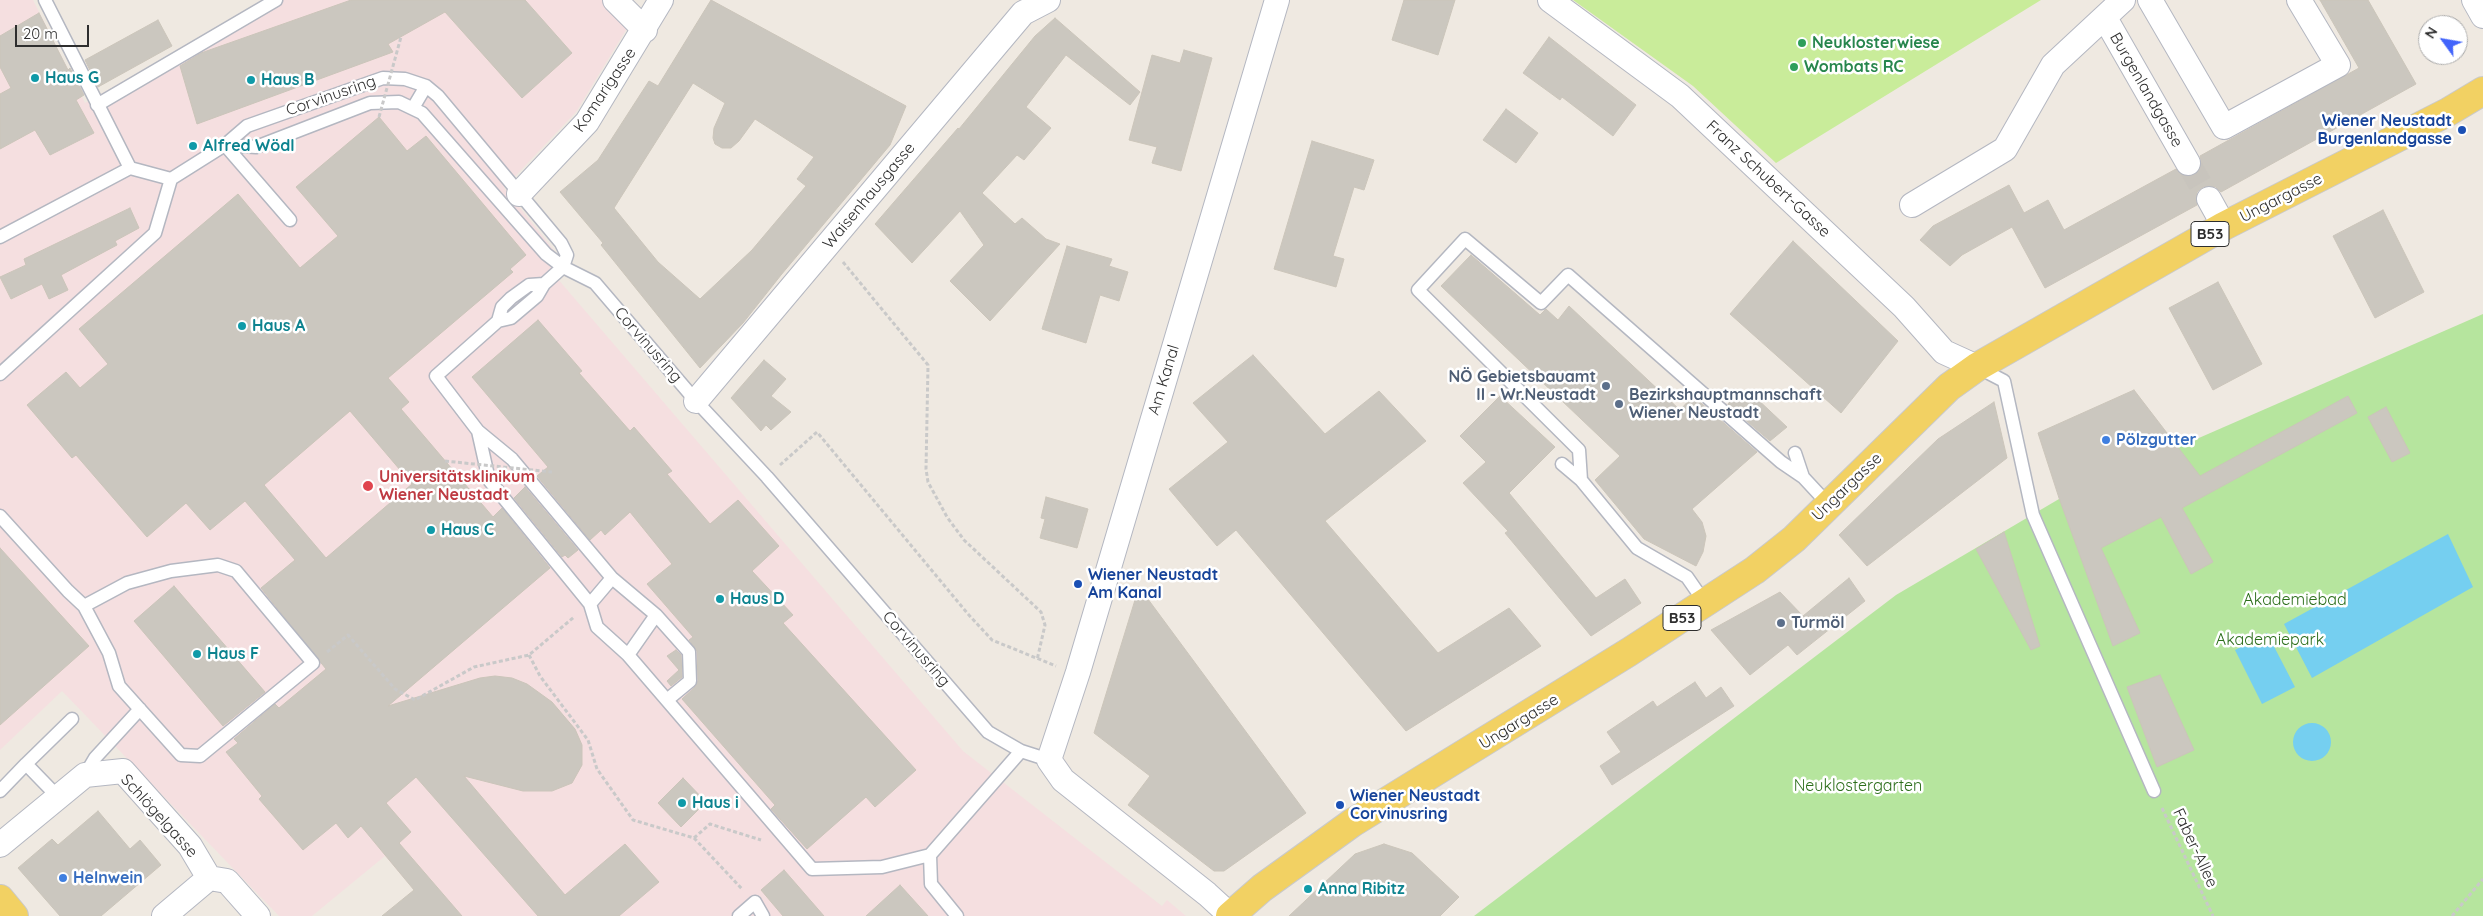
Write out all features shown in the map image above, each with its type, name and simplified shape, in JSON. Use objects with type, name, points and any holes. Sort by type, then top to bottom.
[{"type":"main road","name":"Ungargasse","points":[[1230,916],[1262,888],[1352,824],[1470,752],[1754,570],[1794,539],[1948,387],[1977,367],[2224,226],[2448,112],[2483,91]]},
{"type":"main road","points":[[0,899],[14,916]]},
{"type":"street","points":[[615,0],[645,30]]},
{"type":"street","name":"Komarigasse","points":[[519,194],[587,122],[645,30],[661,0]]},
{"type":"street","name":"Waisenhausgasse","points":[[696,401],[1023,13],[1048,0]]},
{"type":"street","name":"Am Kanal","points":[[1049,760],[1078,672],[1277,0]]},
{"type":"street","name":"Franz Schubert-Gasse","points":[[1550,0],[1680,96],[1904,307],[1944,352],[1977,367]]},
{"type":"street","points":[[1912,204],[2005,149],[2052,65],[2123,0]]},
{"type":"street","points":[[2150,0],[2224,127],[2338,65],[2299,0]]},
{"type":"street","points":[[2474,0],[2483,16]]},
{"type":"street","name":"Burgenlandgasse","points":[[2105,18],[2188,163]]},
{"type":"street","points":[[2208,199],[2224,226]]},
{"type":"street","points":[[1049,760],[1063,780],[1207,894],[1230,916]]},
{"type":"street","name":"Schlögelgasse","points":[[85,775],[123,771],[190,846],[209,878]]},
{"type":"street","points":[[0,845],[85,775]]},
{"type":"street","points":[[164,916],[209,878],[227,881],[258,916]]},
{"type":"lane","points":[[45,0],[130,168]]},
{"type":"lane","points":[[97,105],[276,0]]},
{"type":"lane","name":"Corvinusring","points":[[170,180],[225,145],[247,126],[383,78],[405,79],[426,86],[438,96],[561,244],[567,255],[563,267],[595,283],[696,401],[767,477],[988,732],[1021,751],[1049,760]]},
{"type":"lane","points":[[413,108],[426,86]]},
{"type":"lane","points":[[225,145],[256,147],[370,103],[399,102],[422,114],[546,254],[563,267],[544,284],[529,285],[511,298],[502,307],[498,322],[436,376],[478,431],[512,459],[612,578],[656,615],[689,652],[690,681],[667,700]]},
{"type":"lane","points":[[225,145],[290,220]]},
{"type":"lane","points":[[0,237],[130,168],[170,180],[155,232],[0,374]]},
{"type":"lane","points":[[1581,480],[1579,450],[1418,290],[1465,238],[1541,302],[1568,275],[1781,462],[1802,477],[1829,505]]},
{"type":"lane","points":[[1977,367],[2004,381],[2032,515],[2154,791]]},
{"type":"lane","points":[[478,431],[489,480],[590,604],[597,627],[628,654],[812,869],[882,867],[930,854],[1021,751]]},
{"type":"lane","points":[[1795,453],[1802,477]]},
{"type":"lane","points":[[1562,464],[1581,480],[1637,548],[1687,577],[1705,603]]},
{"type":"lane","points":[[0,516],[84,606],[109,653],[120,686],[181,755],[200,756],[313,664],[236,571],[218,565],[171,571],[127,583],[84,606]]},
{"type":"lane","points":[[590,604],[612,578]]},
{"type":"lane","points":[[628,654],[656,615]]},
{"type":"lane","points":[[85,775],[95,758],[140,709]]},
{"type":"lane","points":[[0,791],[72,718]]},
{"type":"lane","points":[[26,764],[58,797]]},
{"type":"lane","points":[[930,854],[931,884],[957,916]]},
{"type":"lane","points":[[739,916],[755,902],[763,916]]},
{"type":"path","points":[[378,117],[401,37]]},
{"type":"path","points":[[828,245],[928,366],[926,469],[928,482],[947,517],[964,540],[1041,612],[1045,625],[1037,660]]},
{"type":"path","points":[[767,477],[817,432],[968,614],[992,640],[1037,660],[1059,666]]},
{"type":"path","points":[[446,461],[552,472]]},
{"type":"path","points":[[313,664],[348,635],[395,690],[415,700],[474,667],[529,655],[590,604]]},
{"type":"path","points":[[529,655],[540,676],[588,740],[596,769],[633,820],[694,838],[755,902]]},
{"type":"path","name":"Faber-Allee","points":[[2154,791],[2213,916]]},
{"type":"path","points":[[694,838],[710,824],[757,840]]},
{"type":"path","points":[[2452,916],[2483,879]]},
{"type":"shaded area","name":"Universitätsklinikum Wiener Neustadt","points":[[0,0],[33,0],[85,103],[265,0],[602,0],[629,25],[576,112],[504,188],[565,264],[557,278],[963,751],[1162,906],[1167,900],[1186,916],[436,916],[385,856],[312,916],[279,916],[62,691],[0,750]]},
{"type":"green space","name":"Neuklosterwiese","points":[[1573,0],[2041,0],[1776,163],[1693,86]]},
{"type":"green space","name":"Akademiepark","points":[[2483,314],[2483,916],[1474,916],[1896,595],[2059,499]]},
{"type":"water","points":[[2448,534],[2473,587],[2312,678],[2284,624]]},
{"type":"water","points":[[2267,633],[2295,687],[2262,704],[2235,650]]},
{"type":"water","points":[[2312,723],[2325,729],[2331,742],[2325,755],[2312,761],[2299,755],[2293,742],[2299,729]]},
{"type":"building","name":"Haus B","points":[[351,0],[525,0],[572,53],[522,98],[445,12],[388,44],[393,52],[197,124],[180,66],[201,53]]},
{"type":"building","points":[[711,0],[906,106],[890,145],[743,323],[700,368],[601,245],[603,243],[560,192],[598,160],[649,81],[658,86]],"holes":[[[693,83],[725,103],[714,128],[713,138],[715,144],[722,148],[731,148],[739,141],[755,119],[814,157],[797,179],[806,186],[752,250],[700,299],[658,262],[614,208]]]},
{"type":"building","points":[[1404,0],[1455,0],[1438,55],[1392,40]]},
{"type":"building","points":[[2320,0],[2368,0],[2416,84],[2221,192],[2216,187],[2203,187],[2197,192],[2197,205],[2045,288],[2012,227],[1962,255],[1950,266],[1920,240],[1933,226],[2009,185],[2024,213],[2048,200],[2064,230],[2176,169],[2182,175],[2188,177],[2195,175],[2202,164],[2200,156],[2359,68]]},
{"type":"building","name":"Haus G","points":[[39,13],[68,70],[70,68],[84,95],[76,100],[94,133],[50,155],[35,130],[0,149],[0,94],[11,88],[0,67],[0,36]]},
{"type":"building","points":[[1055,18],[1140,92],[1130,105],[1066,55],[1026,107],[1051,128],[1024,160],[1017,155],[982,193],[1015,224],[1022,218],[1046,239],[1060,244],[990,321],[950,281],[984,245],[960,211],[912,263],[875,224],[959,129],[1035,36]]},
{"type":"building","points":[[158,20],[172,46],[98,87],[85,60]]},
{"type":"building","points":[[1549,37],[1636,105],[1613,136],[1562,97],[1560,100],[1523,73]]},
{"type":"building","points":[[1184,50],[1212,58],[1181,171],[1152,163],[1157,147],[1129,140],[1152,55],[1180,63]]},
{"type":"building","points":[[1506,109],[1538,133],[1516,163],[1483,140]]},
{"type":"building","points":[[379,117],[407,151],[426,136],[526,255],[510,269],[513,272],[388,378],[409,402],[401,409],[493,517],[502,508],[550,568],[388,706],[480,678],[495,676],[512,678],[527,684],[552,702],[575,729],[582,745],[582,765],[572,783],[552,791],[523,791],[464,776],[565,895],[625,844],[659,882],[619,916],[538,916],[416,777],[386,803],[411,832],[399,843],[462,916],[382,916],[414,890],[361,826],[348,838],[336,823],[303,850],[259,799],[262,796],[226,752],[238,743],[234,739],[275,704],[279,708],[326,669],[261,588],[295,560],[245,501],[210,530],[186,503],[147,537],[76,455],[72,458],[27,405],[66,372],[80,388],[108,364],[79,329],[238,194],[300,268],[338,236],[296,187]],"holes":[[[350,411],[412,484],[326,558],[264,485]]]},
{"type":"building","points":[[1312,141],[1374,160],[1364,190],[1354,187],[1333,256],[1344,259],[1336,287],[1274,269]]},
{"type":"building","points":[[130,208],[139,228],[115,241],[117,245],[61,275],[68,290],[49,299],[42,284],[11,299],[0,277],[26,265],[24,259]]},
{"type":"building","points":[[2383,210],[2424,292],[2375,318],[2333,236]]},
{"type":"building","points":[[1793,241],[1898,341],[1841,413],[1730,314]]},
{"type":"building","points":[[1067,246],[1112,259],[1109,266],[1128,272],[1119,301],[1100,295],[1086,343],[1042,329]]},
{"type":"building","name":"Bezirkshauptmannschaft Wiener Neustadt","points":[[1471,255],[1540,315],[1546,309],[1558,320],[1569,306],[1680,410],[1693,396],[1757,452],[1692,509],[1702,522],[1706,536],[1703,552],[1696,566],[1644,539],[1595,480],[1620,456],[1441,286]]},
{"type":"building","points":[[2218,282],[2262,364],[2213,390],[2169,308]]},
{"type":"building","name":"Haus D","points":[[538,320],[582,371],[579,373],[630,431],[634,427],[672,471],[667,474],[710,524],[738,500],[779,546],[752,571],[793,615],[783,623],[916,770],[875,807],[866,797],[807,849],[771,809],[775,805],[682,699],[695,687],[698,681],[697,651],[689,640],[693,637],[647,584],[672,564],[630,512],[605,535],[601,530],[590,540],[537,476],[548,467],[472,377]]},
{"type":"building","points":[[1253,355],[1325,434],[1379,391],[1426,441],[1325,521],[1438,653],[1509,608],[1541,646],[1406,731],[1236,530],[1217,546],[1169,489],[1228,442],[1193,403]]},
{"type":"building","points":[[764,360],[786,379],[771,396],[791,412],[771,430],[766,425],[761,431],[731,398]]},
{"type":"building","points":[[1734,389],[1754,396],[1787,427],[1770,441],[1728,405]]},
{"type":"building","points":[[2134,390],[2200,476],[2348,396],[2357,413],[2182,508],[2213,562],[2191,574],[2161,517],[2101,548],[2140,633],[2113,646],[2059,498],[2038,433]]},
{"type":"building","points":[[1500,396],[1555,447],[1509,493],[1596,598],[1625,579],[1641,603],[1591,636],[1505,533],[1508,531],[1463,483],[1486,462],[1460,436]]},
{"type":"building","points":[[1994,402],[2007,458],[1867,566],[1839,535],[1938,439]]},
{"type":"building","points":[[2386,407],[2410,453],[2392,462],[2368,417]]},
{"type":"building","points":[[525,487],[578,550],[568,558],[565,555],[562,557],[514,498]]},
{"type":"building","points":[[1046,497],[1088,509],[1077,548],[1040,538],[1045,519],[1041,518]]},
{"type":"building","points":[[2004,532],[2040,646],[2031,650],[1976,549]]},
{"type":"building","points":[[0,548],[89,646],[0,725]]},
{"type":"building","name":"Turmöl","points":[[1849,578],[1865,601],[1797,655],[1788,645],[1750,675],[1711,630],[1780,592],[1803,616]]},
{"type":"building","name":"Haus F","points":[[174,586],[265,692],[223,726],[134,621]]},
{"type":"building","points":[[1139,587],[1306,813],[1224,871],[1214,871],[1128,805],[1150,776],[1094,733]]},
{"type":"building","points":[[676,650],[681,655],[682,677],[671,686],[667,681],[679,670],[667,656]]},
{"type":"building","points":[[2160,675],[2194,750],[2157,767],[2127,687]]},
{"type":"building","points":[[1695,682],[1706,698],[1721,687],[1734,706],[1612,785],[1600,766],[1621,752],[1607,732],[1653,701],[1657,707]]},
{"type":"building","name":"Haus i","points":[[683,778],[706,802],[681,827],[658,803]]},
{"type":"building","points":[[98,811],[130,849],[140,840],[161,865],[101,916],[60,916],[18,868],[52,839],[58,845]]},
{"type":"building","points":[[1384,844],[1412,853],[1459,897],[1440,916],[1289,916],[1355,854]]},
{"type":"building","points":[[784,870],[824,916],[783,916],[761,890]]},
{"type":"building","points":[[900,885],[928,916],[866,916]]},
{"type":"tunnel","points":[[2188,163],[2209,199]]},
{"type":"place","name":"Neuklosterwiese","points":[[1802,43]]},
{"type":"place","name":"Wombats RC","points":[[1794,67]]},
{"type":"place","name":"Haus G","points":[[35,78]]},
{"type":"place","name":"Haus B","points":[[251,80]]},
{"type":"place","name":"Wiener Neustadt Burgenlandgasse","points":[[2462,130]]},
{"type":"place","name":"Alfred Wödl","points":[[193,146]]},
{"type":"place","name":"Haus A","points":[[242,326]]},
{"type":"place","name":"NÖ Gebietsbauamt II - Wr.Neustadt","points":[[1606,386]]},
{"type":"place","name":"Bezirkshauptmannschaft Wiener Neustadt","points":[[1619,404]]},
{"type":"place","name":"Pölzgutter","points":[[2106,440]]},
{"type":"place","name":"Universitätsklinikum Wiener Neustadt","points":[[368,486]]},
{"type":"place","name":"Haus C","points":[[431,530]]},
{"type":"place","name":"Wiener Neustadt Am Kanal","points":[[1078,584]]},
{"type":"place","name":"Haus D","points":[[720,599]]},
{"type":"place","name":"Turmöl","points":[[1781,623]]},
{"type":"place","name":"Haus F","points":[[197,654]]},
{"type":"place","name":"Haus i","points":[[682,803]]},
{"type":"place","name":"Wiener Neustadt Corvinusring","points":[[1340,805]]},
{"type":"place","name":"Helnwein","points":[[63,878]]},
{"type":"place","name":"Anna Ribitz","points":[[1308,889]]},
{"type":"park label","name":"Akademiebad","points":[[2295,600]]},
{"type":"park label","name":"Neuklostergarten","points":[[1858,786]]}]
